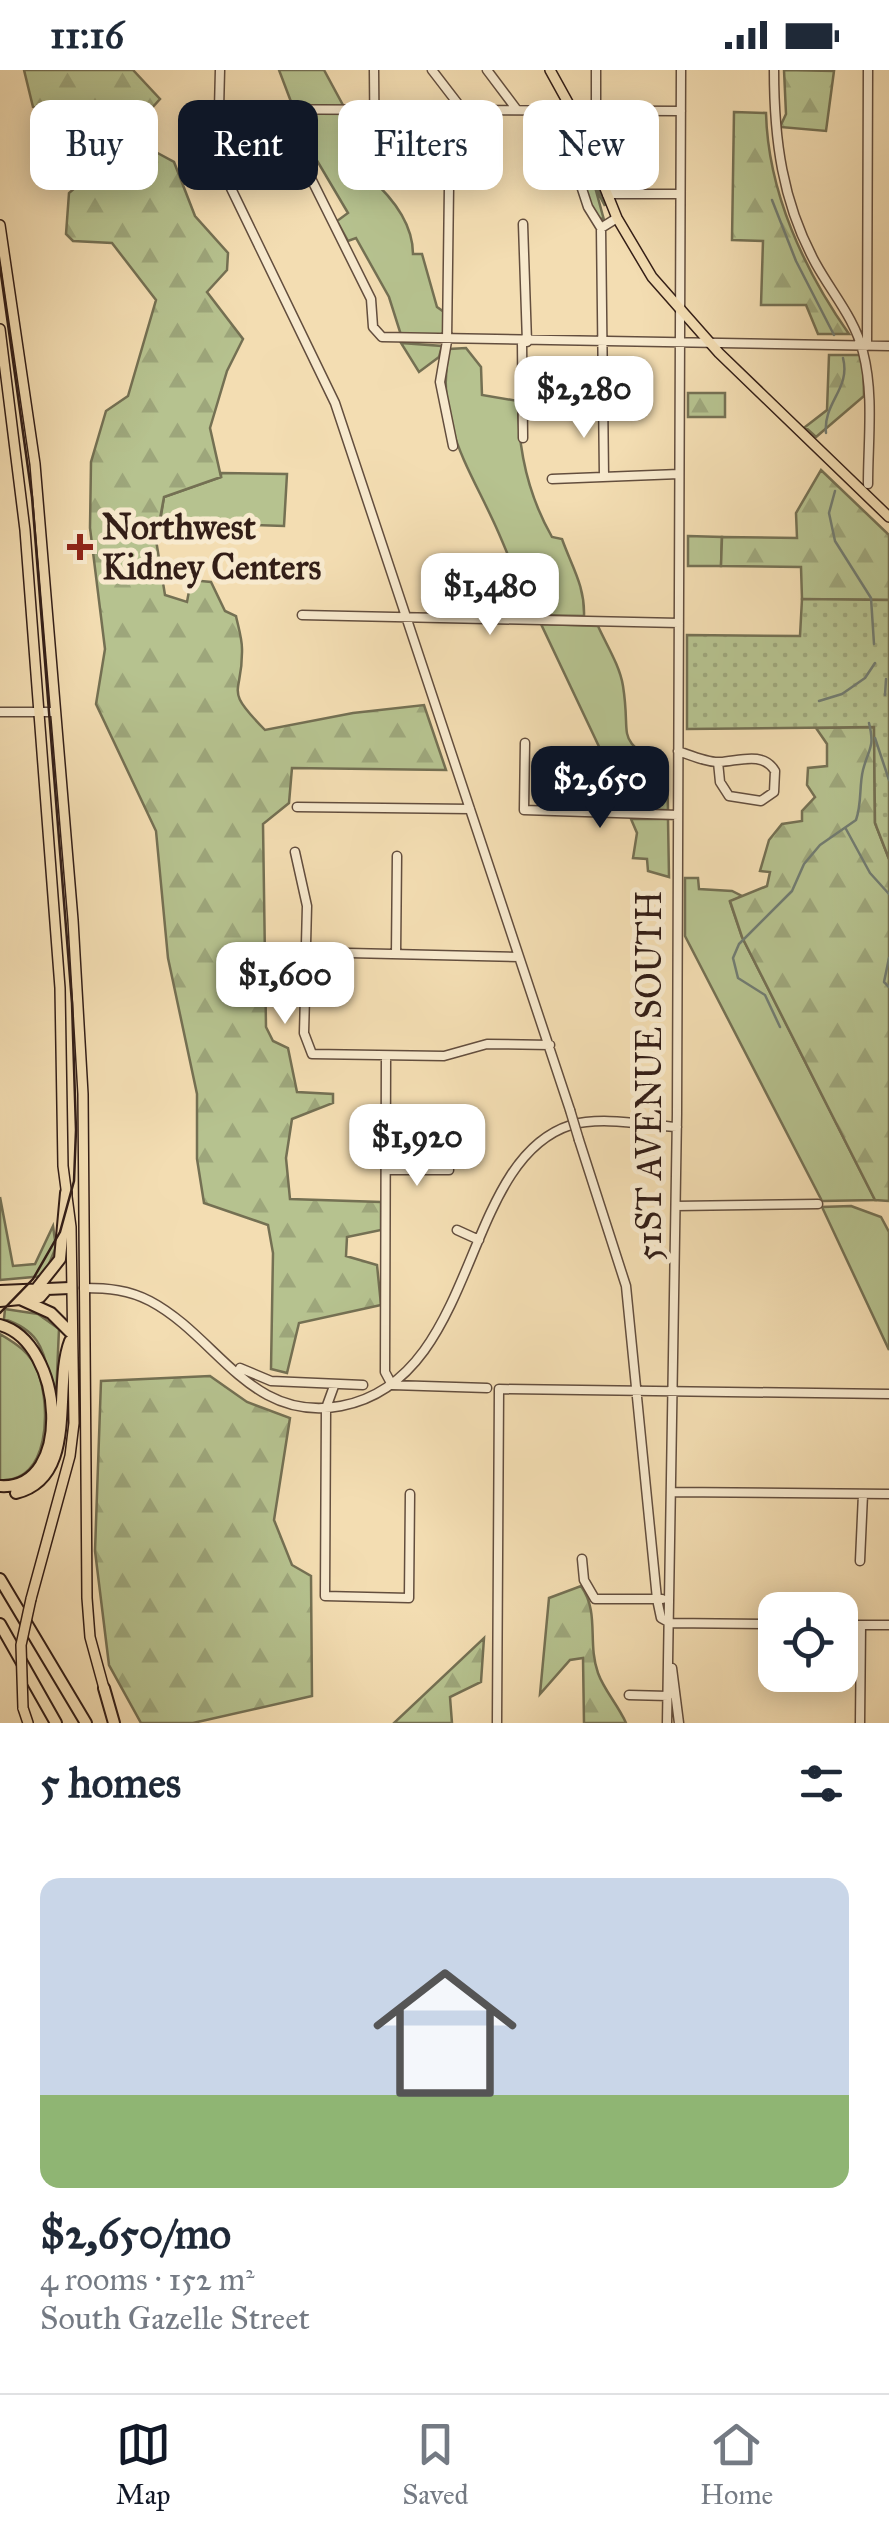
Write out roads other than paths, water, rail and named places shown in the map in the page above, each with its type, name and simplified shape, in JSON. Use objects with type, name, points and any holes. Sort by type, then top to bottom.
[{"type":"highway","points":[[0,1301],[40,1296],[60,1259],[66,1193]]},
{"type":"highway","points":[[0,1292],[70,1288]]},
{"type":"highway","points":[[0,1490],[30,1489],[50,1470],[70,1336],[51,1313],[20,1299]]},
{"type":"highway","points":[[0,1325],[23,1334],[41,1356],[48,1383],[49,1436],[38,1474],[20,1485],[0,1490]]},
{"type":"highway","points":[[0,1579],[86,1723]]},
{"type":"highway","points":[[16,1605],[94,1723]]},
{"type":"highway","points":[[0,1624],[56,1723]]},
{"type":"highway","points":[[104,1688],[116,1723]]},
{"type":"main road","points":[[550,70],[566,100]]},
{"type":"main road","points":[[605,190],[617,218],[680,312],[889,518]]},
{"type":"main road","points":[[0,225],[36,480],[83,1094],[87,1598],[90,1637],[104,1688]]},
{"type":"main road","points":[[0,332],[22,498],[60,988],[70,1336],[75,1386],[70,1456],[20,1646],[28,1723]]},
{"type":"main road","points":[[70,1288],[84,1288]]},
{"type":"street","points":[[219,100],[220,70]]},
{"type":"street","points":[[374,70],[374,100]]},
{"type":"street","points":[[432,70],[455,100]]},
{"type":"street","points":[[487,70],[517,110]]},
{"type":"street","points":[[596,70],[596,100]]},
{"type":"street","name":"51ST AVENUE SOUTH","points":[[667,1723],[677,1126],[681,70]]},
{"type":"street","points":[[774,70],[775,134],[790,202],[816,264],[864,346]]},
{"type":"street","points":[[868,70],[864,346],[868,484]]},
{"type":"street","points":[[503,110],[523,110]]},
{"type":"street","points":[[659,111],[681,111]]},
{"type":"street","points":[[231,190],[324,377],[550,1045],[626,1286],[662,1618],[670,1623],[758,1624]]},
{"type":"street","points":[[317,190],[371,299],[375,332],[447,341],[889,346]]},
{"type":"street","points":[[449,190],[447,341],[440,382],[453,446]]},
{"type":"street","points":[[582,190],[601,228],[604,476]]},
{"type":"street","points":[[607,194],[680,194]]},
{"type":"street","points":[[601,228],[617,218]]},
{"type":"street","points":[[523,224],[523,438]]},
{"type":"street","points":[[0,304],[13,302]]},
{"type":"street","points":[[846,313],[867,308]]},
{"type":"street","points":[[0,332],[16,322]]},
{"type":"street","points":[[730,363],[738,345]]},
{"type":"street","points":[[552,479],[679,474]]},
{"type":"street","points":[[302,614],[679,622]]},
{"type":"street","points":[[0,712],[54,712]]},
{"type":"street","points":[[525,743],[524,810],[678,815]]},
{"type":"street","points":[[678,751],[718,762],[748,758],[772,764],[776,776],[773,793],[761,802],[729,796],[720,782],[718,762]]},
{"type":"street","points":[[297,807],[470,810]]},
{"type":"street","points":[[295,852],[307,906],[305,982]]},
{"type":"street","points":[[396,954],[397,856]]},
{"type":"street","points":[[306,952],[519,957]]},
{"type":"street","points":[[305,996],[304,1033],[309,1052],[444,1056],[487,1044],[550,1045]]},
{"type":"street","points":[[386,1056],[384,1357],[392,1385]]},
{"type":"street","points":[[84,1288],[121,1290],[153,1302],[252,1389],[287,1404],[326,1408],[361,1400],[392,1385],[431,1342],[517,1166],[548,1136],[589,1122],[677,1126]]},
{"type":"street","points":[[386,1170],[449,1170]]},
{"type":"street","points":[[676,1206],[818,1204]]},
{"type":"street","points":[[457,1230],[480,1240]]},
{"type":"street","points":[[240,1368],[271,1380],[362,1385]]},
{"type":"street","points":[[392,1385],[487,1388]]},
{"type":"street","points":[[334,1386],[326,1408],[324,1596],[409,1598],[410,1494]]},
{"type":"street","points":[[498,1723],[499,1388],[673,1394],[889,1394]]},
{"type":"street","points":[[672,1492],[889,1494]]},
{"type":"street","points":[[860,1562],[863,1494]]},
{"type":"street","points":[[582,1559],[584,1580],[595,1599],[670,1598]]},
{"type":"street","points":[[654,1568],[671,1568]]},
{"type":"street","points":[[858,1625],[889,1626]]},
{"type":"street","points":[[860,1723],[862,1625]]},
{"type":"street","points":[[669,1659],[679,1723]]},
{"type":"street","points":[[628,1695],[668,1696]]},
{"type":"waterway","points":[[772,200],[796,261],[834,335]]},
{"type":"waterway","points":[[826,433],[826,422],[843,378],[843,358]]},
{"type":"waterway","points":[[835,491],[829,513],[835,541],[871,598],[874,644]]},
{"type":"waterway","points":[[819,701],[842,694],[865,678],[875,663]]},
{"type":"waterway","points":[[885,695],[886,679]]},
{"type":"waterway","points":[[780,1027],[765,995],[738,978],[733,958],[739,944],[792,891],[804,864],[820,845],[856,820],[871,743],[869,723]]},
{"type":"waterway","points":[[875,738],[889,780]]},
{"type":"waterway","points":[[846,829],[870,873],[889,894]]},
{"type":"waterway","points":[[889,958],[884,982],[889,987]]},
{"type":"tram line","points":[[0,267],[32,497],[72,1003],[76,1130],[74,1181],[60,1232],[33,1279],[0,1313]]},
{"type":"place","name":"Northwest Kidney Centers","points":[[80,547]]}]
